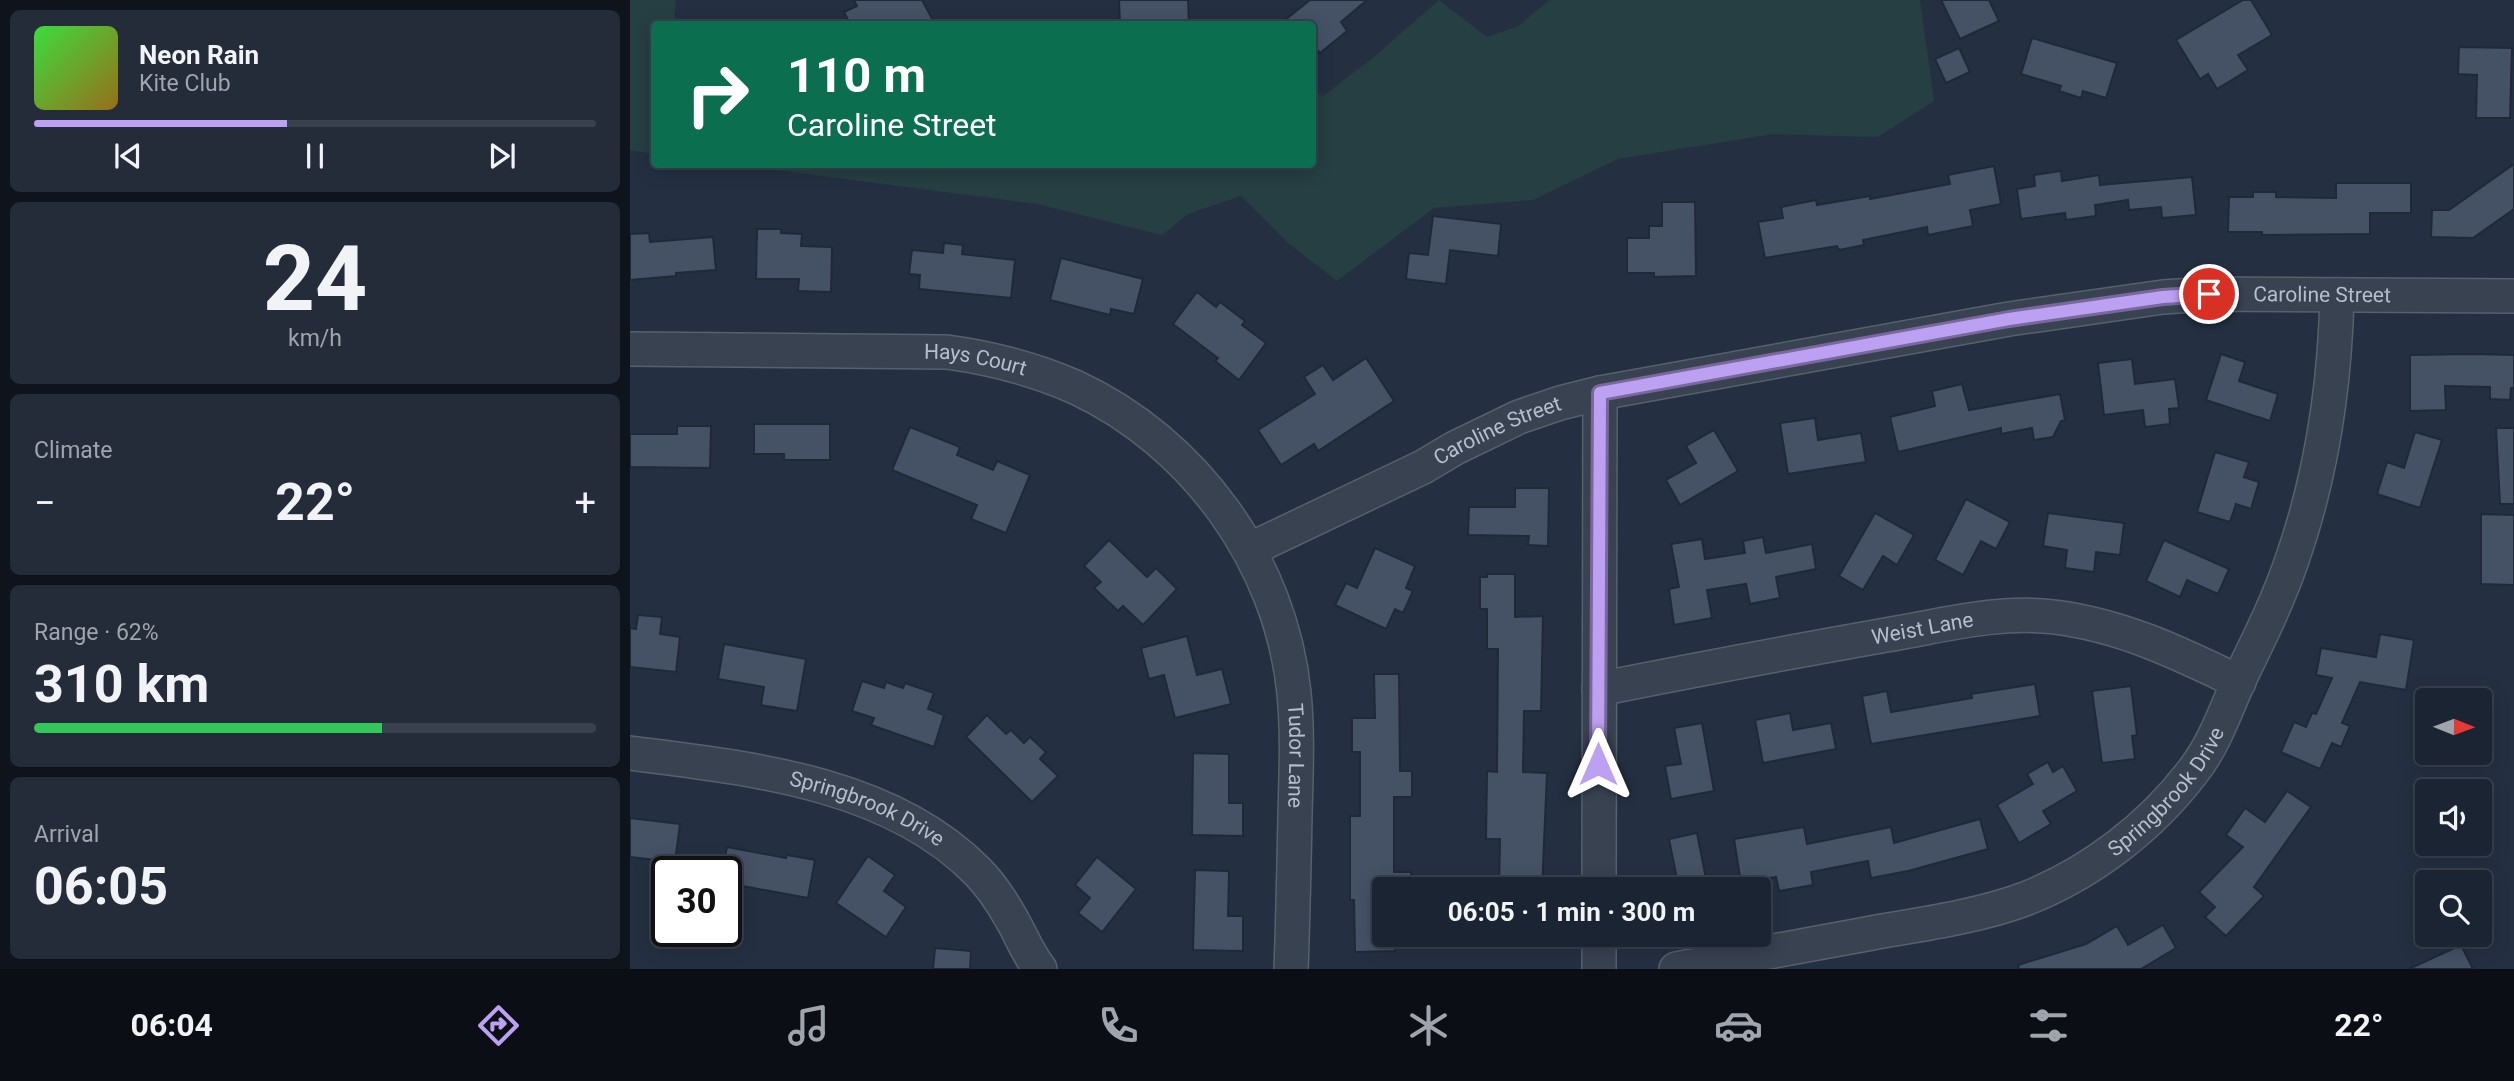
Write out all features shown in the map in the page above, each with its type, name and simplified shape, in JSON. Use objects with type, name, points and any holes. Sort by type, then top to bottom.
[{"type":"street","name":"Caroline Street","points":[[1249,550],[1423,467],[1519,417],[1600,393],[2090,306],[2163,297],[2209,294],[2514,296]]},
{"type":"street","name":"Springbrook Drive","points":[[1676,969],[1991,910],[2026,898],[2066,880],[2100,860],[2133,835],[2181,787],[2197,767],[2213,738],[2276,603],[2292,560],[2318,472],[2333,373],[2337,295]]},
{"type":"street","name":"Hays Court","points":[[630,349],[947,352],[1006,362],[1100,400],[1160,443],[1203,484],[1230,517],[1249,550]]},
{"type":"street","points":[[1599,877],[1600,393]]},
{"type":"street","name":"Tudor Lane","points":[[1249,550],[1273,603],[1288,656],[1294,691],[1297,744],[1291,969]]},
{"type":"street","name":"Weist Lane","points":[[1598,689],[1966,621],[2031,615],[2093,623],[2140,636],[2239,682]]},
{"type":"street","name":"Springbrook Drive","points":[[630,753],[699,761],[783,776],[881,807],[905,818],[933,835],[977,871],[1010,915],[1040,969]]},
{"type":"street","points":[[1599,947],[1599,969]]},
{"type":"green space","points":[[630,0],[676,0],[674,21],[651,21],[651,154],[630,150]]},
{"type":"green space","points":[[1439,0],[1487,37],[1519,26],[1549,0],[1920,0],[1934,101],[1878,137],[1773,134],[1618,159],[1533,200],[1434,208],[1337,281],[1288,243],[1241,196],[1188,214],[1162,235],[1037,204],[759,168],[1316,168],[1316,92],[1323,96],[1374,57]]},
{"type":"building","points":[[854,0],[922,0],[933,21],[848,21],[844,12],[857,6]]},
{"type":"building","points":[[1119,0],[1188,0],[1189,21],[1120,21]]},
{"type":"building","points":[[1310,0],[1367,0],[1341,22],[1347,31],[1320,53],[1316,48],[1316,21],[1284,21]]},
{"type":"building","points":[[1941,0],[1989,0],[1999,21],[1960,39]]},
{"type":"building","points":[[2243,0],[2251,0],[2272,35],[2238,55],[2248,70],[2217,89],[2208,74],[2200,79],[2176,40]]},
{"type":"building","points":[[2032,38],[2117,63],[2106,98],[2083,91],[2081,98],[2059,91],[2061,86],[2021,74]]},
{"type":"building","points":[[2459,47],[2512,48],[2510,118],[2476,118],[2477,75],[2458,74]]},
{"type":"building","points":[[1959,48],[1970,72],[1946,83],[1935,59]]},
{"type":"building","points":[[2514,164],[2514,209],[2473,238],[2431,237],[2432,210],[2449,210]]},
{"type":"building","points":[[1994,166],[2001,204],[1970,210],[1973,226],[1928,235],[1927,227],[1863,240],[1864,245],[1839,250],[1837,246],[1765,258],[1758,222],[1783,218],[1781,207],[1816,200],[1817,205],[1870,196],[1870,199],[1950,184],[1948,175]]},
{"type":"building","points":[[2061,171],[2062,181],[2099,175],[2100,185],[2192,177],[2196,215],[2162,218],[2161,207],[2129,210],[2128,200],[2095,205],[2096,216],[2066,220],[2065,213],[2021,219],[2017,189],[2035,186],[2034,175]]},
{"type":"building","points":[[2336,183],[2411,183],[2411,213],[2370,213],[2370,234],[2262,235],[2262,232],[2228,232],[2229,197],[2253,197],[2253,192],[2276,192],[2276,197],[2336,198]]},
{"type":"building","points":[[1662,202],[1695,202],[1696,276],[1654,277],[1654,273],[1627,273],[1627,238],[1649,238],[1649,226],[1662,226]]},
{"type":"building","points":[[1433,216],[1501,224],[1498,256],[1450,250],[1446,284],[1406,279],[1409,253],[1428,255]]},
{"type":"building","points":[[757,229],[781,229],[781,233],[802,234],[801,246],[832,247],[831,292],[798,291],[799,279],[756,279]]},
{"type":"building","points":[[649,233],[650,242],[713,237],[716,270],[630,280],[630,234]]},
{"type":"building","points":[[944,243],[963,245],[962,254],[1015,260],[1011,298],[919,289],[920,275],[909,274],[912,250],[943,253]]},
{"type":"building","points":[[1061,258],[1143,279],[1134,314],[1111,309],[1110,315],[1050,300]]},
{"type":"building","points":[[1197,292],[1216,307],[1220,302],[1245,321],[1242,325],[1266,343],[1239,380],[1215,361],[1218,358],[1173,324]]},
{"type":"building","points":[[2221,354],[2245,362],[2239,381],[2278,394],[2270,421],[2206,400]]},
{"type":"building","points":[[2410,355],[2514,355],[2514,388],[2511,388],[2510,400],[2490,399],[2490,387],[2445,386],[2446,410],[2410,411]]},
{"type":"building","points":[[1366,358],[1394,401],[1318,451],[1314,444],[1281,465],[1258,430],[1315,394],[1304,377],[1323,365],[1333,380]]},
{"type":"building","points":[[2132,359],[2135,384],[2175,379],[2179,408],[2169,409],[2170,424],[2145,427],[2143,410],[2104,415],[2098,363]]},
{"type":"building","points":[[1962,384],[1969,410],[2060,394],[2065,420],[2061,421],[2053,437],[2034,440],[2032,428],[2001,434],[2001,428],[1898,452],[1890,417],[1935,406],[1932,391]]},
{"type":"building","points":[[1815,418],[1818,440],[1861,433],[1866,462],[1788,474],[1780,423]]},
{"type":"building","points":[[754,424],[830,424],[830,460],[784,460],[784,454],[754,454]]},
{"type":"building","points":[[677,426],[711,426],[710,468],[630,467],[630,434],[677,434]]},
{"type":"building","points":[[910,427],[960,447],[957,455],[993,470],[997,461],[1030,475],[1006,533],[971,519],[977,505],[892,470]]},
{"type":"building","points":[[2496,428],[2514,428],[2514,504],[2500,504]]},
{"type":"building","points":[[1714,430],[1738,471],[1680,505],[1666,480],[1696,463],[1686,446]]},
{"type":"building","points":[[2415,432],[2442,440],[2420,508],[2377,494],[2387,462],[2404,468]]},
{"type":"building","points":[[2215,452],[2249,462],[2244,477],[2259,482],[2251,509],[2236,504],[2230,522],[2197,512]]},
{"type":"building","points":[[1515,488],[1549,488],[1548,546],[1528,545],[1529,536],[1468,535],[1469,507],[1515,507]]},
{"type":"building","points":[[1966,499],[2010,522],[1996,549],[1981,541],[1963,575],[1935,560]]},
{"type":"building","points":[[1875,513],[1914,535],[1897,565],[1883,556],[1863,590],[1839,576]]},
{"type":"building","points":[[2048,513],[2124,523],[2120,555],[2096,552],[2094,572],[2065,568],[2067,550],[2043,546]]},
{"type":"building","points":[[2481,514],[2514,515],[2514,585],[2481,584]]},
{"type":"building","points":[[1763,537],[1766,553],[1812,544],[1816,569],[1776,577],[1780,598],[1750,604],[1746,584],[1707,590],[1712,618],[1674,625],[1669,589],[1679,587],[1671,544],[1702,539],[1705,559],[1745,553],[1743,541]]},
{"type":"building","points":[[1109,540],[1147,577],[1156,568],[1177,589],[1143,625],[1123,606],[1118,611],[1094,588],[1101,582],[1084,566]]},
{"type":"building","points":[[2164,540],[2229,569],[2218,594],[2187,580],[2180,597],[2146,581]]},
{"type":"building","points":[[1375,548],[1415,566],[1406,588],[1413,591],[1403,613],[1395,609],[1386,629],[1335,605],[1346,583],[1357,588]]},
{"type":"building","points":[[1487,574],[1515,574],[1515,617],[1543,616],[1541,711],[1524,711],[1523,772],[1547,773],[1543,877],[1499,877],[1500,839],[1486,839],[1487,771],[1497,772],[1498,649],[1487,649],[1487,609],[1480,609],[1480,577],[1487,577]]},
{"type":"building","points":[[638,615],[662,617],[660,634],[680,637],[676,672],[630,667],[630,628],[636,629]]},
{"type":"building","points":[[2380,634],[2414,640],[2406,690],[2360,682],[2342,723],[2350,726],[2341,747],[2332,743],[2320,769],[2281,752],[2294,722],[2306,727],[2312,713],[2316,714],[2332,678],[2316,675],[2321,648],[2376,657]]},
{"type":"building","points":[[1187,636],[1197,675],[1222,669],[1231,704],[1175,718],[1164,675],[1149,679],[1141,648]]},
{"type":"building","points":[[724,644],[806,659],[797,711],[761,705],[764,687],[718,679]]},
{"type":"building","points":[[1374,674],[1399,674],[1400,771],[1412,771],[1412,797],[1394,797],[1394,872],[1411,872],[1411,877],[1372,877],[1372,947],[1395,947],[1395,951],[1355,952],[1354,900],[1350,900],[1350,816],[1360,816],[1360,752],[1352,752],[1352,718],[1375,718]]},
{"type":"building","points":[[862,681],[884,688],[886,682],[903,688],[905,683],[934,693],[928,709],[944,715],[934,747],[871,725],[874,718],[852,711]]},
{"type":"building","points":[[2035,684],[2040,716],[1871,744],[1862,696],[1887,691],[1891,712],[1972,698],[1971,694]]},
{"type":"building","points":[[2131,686],[2137,735],[2132,736],[2135,759],[2102,763],[2092,691]]},
{"type":"building","points":[[1790,713],[1793,730],[1831,723],[1836,749],[1763,763],[1755,720]]},
{"type":"building","points":[[987,715],[1006,734],[1011,730],[1024,743],[1030,737],[1046,752],[1040,759],[1058,776],[1032,802],[966,737]]},
{"type":"building","points":[[1702,723],[1714,791],[1671,799],[1665,766],[1681,764],[1674,728]]},
{"type":"building","points":[[1193,753],[1229,754],[1229,803],[1243,803],[1243,836],[1192,835]]},
{"type":"building","points":[[2048,762],[2053,772],[2063,766],[2077,791],[2043,811],[2051,824],[2019,843],[1997,805],[2033,784],[2027,774]]},
{"type":"building","points":[[2287,791],[2311,807],[2254,887],[2264,896],[2226,936],[2205,917],[2215,907],[2199,892],[2243,847],[2226,835],[2245,808],[2265,822]]},
{"type":"building","points":[[630,818],[680,824],[676,856],[651,856],[651,859],[630,857]]},
{"type":"building","points":[[1980,819],[1988,849],[1908,871],[1871,878],[1868,861],[1811,872],[1813,885],[1779,891],[1776,877],[1740,877],[1734,839],[1804,827],[1807,844],[1891,827],[1894,843]]},
{"type":"building","points":[[1697,833],[1706,877],[1677,877],[1669,839]]},
{"type":"building","points":[[727,847],[786,858],[787,855],[815,860],[808,898],[742,886],[742,856],[725,856]]},
{"type":"building","points":[[868,856],[895,875],[884,891],[906,907],[886,937],[836,903]]},
{"type":"building","points":[[1097,857],[1136,889],[1102,932],[1078,913],[1090,898],[1075,885]]},
{"type":"building","points":[[1195,870],[1229,871],[1228,916],[1243,916],[1243,951],[1193,950]]},
{"type":"building","points":[[2163,925],[2176,948],[2141,969],[2019,969],[2018,965],[2086,944],[2117,926],[2128,945]]},
{"type":"building","points":[[2462,947],[2473,969],[2409,969]]},
{"type":"building","points":[[935,948],[971,951],[970,969],[933,969]]},
{"type":"route","points":[[1598,764],[1600,393],[2009,319],[2090,306],[2209,294]]}]
